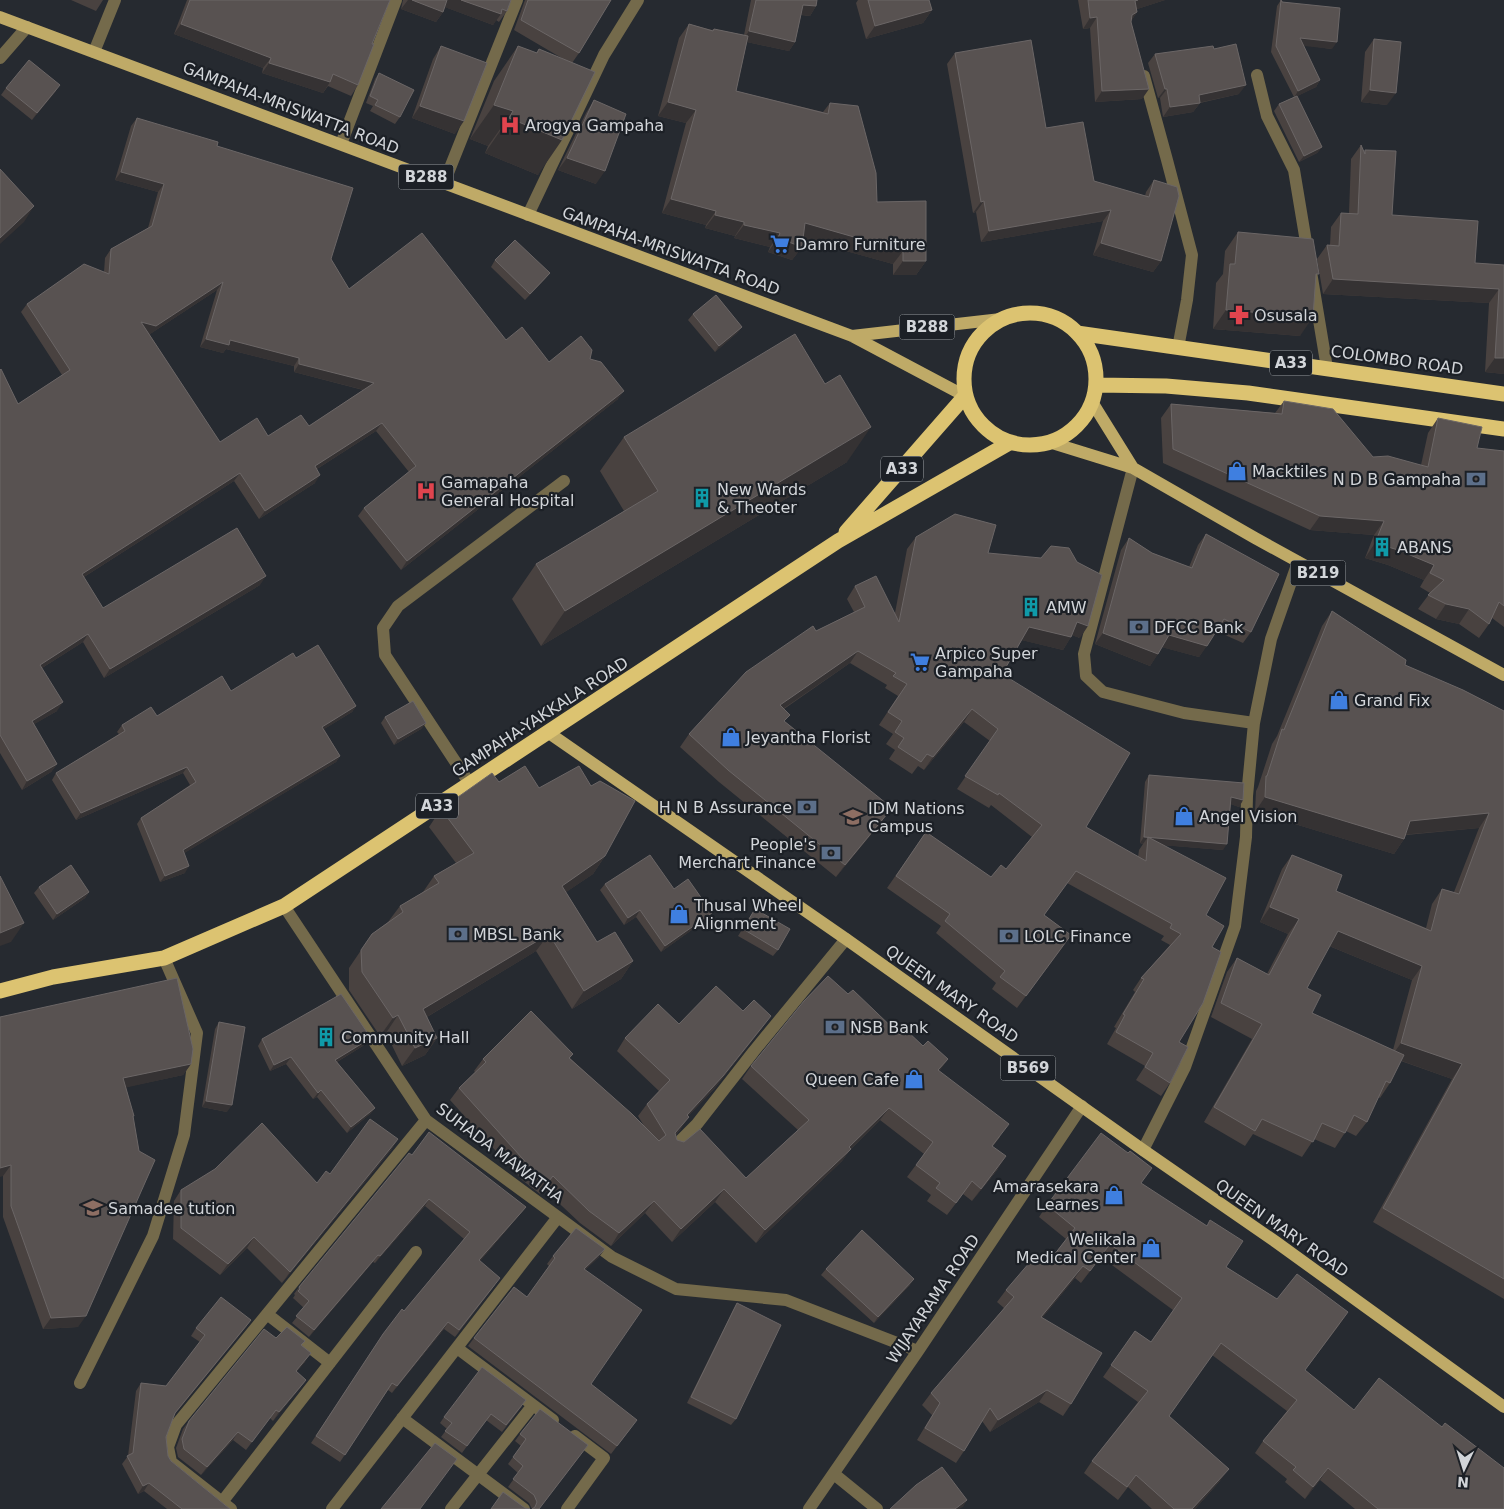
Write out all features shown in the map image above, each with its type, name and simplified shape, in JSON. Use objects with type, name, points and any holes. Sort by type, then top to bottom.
[{"type":"highway","points":[[1033,313],[1049,316],[1064,322],[1086,344],[1096,371],[1096,385],[1092,402],[1086,415],[1076,427],[1063,436],[1049,442],[1030,445],[1011,442],[995,436],[982,425],[972,412],[965,396],[963,378],[966,360],[973,343],[985,329],[1001,319],[1017,314],[1033,313]]},
{"type":"highway","name":"COLOMBO ROAD","points":[[1077,333],[1504,394]]},
{"type":"highway","name":"A33","points":[[1096,385],[1166,386],[1248,393],[1330,403],[1504,429]]},
{"type":"highway","name":"GAMPAHA-YAKKALA ROAD","points":[[838,541],[965,396]]},
{"type":"highway","name":"GAMPAHA-YAKKALA ROAD","points":[[0,991],[53,977],[164,958],[284,906],[838,541],[1011,442]]},
{"type":"main road","name":"GAMPAHA-MRISWATTA ROAD","points":[[0,17],[852,336],[965,396]]},
{"type":"main road","name":"GAMPAHA-MRISWATTA ROAD","points":[[852,336],[1001,319]]},
{"type":"main road","name":"B219","points":[[1092,402],[1132,468]]},
{"type":"main road","name":"B219","points":[[1049,442],[1132,468],[1504,676]]},
{"type":"main road","name":"QUEEN MARY ROAD","points":[[549,733],[846,939],[1502,1403]]},
{"type":"street","points":[[94,52],[115,0]]},
{"type":"street","points":[[341,144],[396,0]]},
{"type":"street","points":[[444,183],[517,0]]},
{"type":"street","points":[[528,215],[604,55],[638,0]]},
{"type":"street","points":[[0,58],[27,27]]},
{"type":"street","points":[[1141,68],[1168,160],[1192,255],[1187,300],[1178,348]]},
{"type":"street","points":[[1257,75],[1267,116],[1294,170],[1327,368]]},
{"type":"street","points":[[1132,468],[1084,654],[1086,676],[1103,692],[1184,713],[1254,723]]},
{"type":"street","points":[[470,784],[385,655],[383,628],[398,606],[564,481]]},
{"type":"street","points":[[1143,1150],[1186,1067],[1235,926],[1246,837],[1247,796],[1254,723],[1271,639],[1298,562]]},
{"type":"street","name":"SUHADA MAWATHA","points":[[284,906],[426,1120],[558,1217],[332,1509]]},
{"type":"street","points":[[674,1148],[697,1124],[846,939]]},
{"type":"street","points":[[80,1383],[153,1236],[184,1134],[197,1033],[164,958]]},
{"type":"street","name":"WIJAYARAMA ROAD","points":[[809,1509],[918,1351],[1082,1106]]},
{"type":"street","points":[[416,1252],[330,1364],[227,1506],[171,1462],[168,1447],[176,1425],[426,1120]]},
{"type":"street","points":[[558,1217],[612,1257],[676,1289],[786,1300],[918,1351]]},
{"type":"street","points":[[267,1314],[330,1364]]},
{"type":"street","points":[[457,1348],[604,1458],[567,1509]]},
{"type":"street","points":[[451,1509],[533,1404]]},
{"type":"street","points":[[402,1418],[524,1509]]},
{"type":"street","points":[[834,1474],[877,1509]]},
{"type":"building","points":[[190,0],[390,0],[358,85],[333,74],[330,82],[269,63],[271,58],[181,24]]},
{"type":"building","points":[[412,0],[447,0],[443,12]]},
{"type":"building","points":[[461,0],[511,0],[507,11],[502,9],[501,14]]},
{"type":"building","points":[[528,0],[611,0],[579,53],[521,20]]},
{"type":"building","points":[[756,0],[817,0],[816,6],[803,5],[795,42],[749,31]]},
{"type":"building","points":[[868,0],[929,0],[932,10],[875,26]]},
{"type":"building","points":[[1088,0],[1138,0],[1135,1],[1137,12],[1132,15],[1131,22],[1149,89],[1102,91],[1097,17],[1090,18]]},
{"type":"building","points":[[1281,0],[1282,2],[1340,8],[1337,42],[1300,38],[1320,80],[1298,91],[1276,46]]},
{"type":"building","points":[[689,24],[713,31],[714,29],[748,36],[736,91],[828,114],[830,103],[858,106],[876,173],[877,202],[926,201],[926,261],[903,261],[903,251],[805,223],[802,247],[778,238],[780,233],[744,225],[744,222],[715,215],[716,211],[671,199],[696,110],[668,102]]},
{"type":"building","points":[[1374,39],[1401,42],[1396,93],[1370,90]]},
{"type":"building","points":[[1031,40],[1046,128],[1083,122],[1094,181],[1149,197],[1154,180],[1177,187],[1179,196],[1161,261],[1101,243],[1111,210],[989,231],[984,201],[981,202],[955,53]]},
{"type":"building","points":[[1236,44],[1246,85],[1199,95],[1200,103],[1170,107],[1167,89],[1165,89],[1155,54],[1213,46],[1214,49]]},
{"type":"building","points":[[441,46],[487,63],[464,121],[420,106]]},
{"type":"building","points":[[518,46],[537,53],[539,49],[595,72],[562,140],[509,118],[513,111],[494,105]]},
{"type":"building","points":[[29,60],[60,85],[37,113],[6,88]]},
{"type":"building","points":[[379,73],[414,90],[400,117],[375,105],[378,100],[370,96]]},
{"type":"building","points":[[1297,96],[1322,147],[1304,156],[1279,104]]},
{"type":"building","points":[[594,100],[626,114],[605,171],[567,158]]},
{"type":"building","points":[[137,118],[218,142],[217,146],[353,188],[331,259],[349,289],[422,233],[506,340],[522,327],[549,362],[581,336],[592,350],[590,359],[601,362],[624,391],[407,561],[364,508],[416,466],[382,423],[315,466],[320,475],[265,511],[240,473],[82,574],[103,608],[237,528],[266,576],[110,669],[88,634],[40,665],[63,702],[32,721],[57,764],[27,781],[0,735],[0,370],[18,404],[70,370],[27,304],[84,264],[109,274],[111,249],[152,226],[164,184],[121,172]],"holes":[[[223,282],[206,339],[229,345],[230,340],[299,358],[299,364],[374,383],[309,426],[301,415],[268,436],[257,418],[220,442],[141,322],[156,326]]]},
{"type":"building","points":[[1361,145],[1365,154],[1365,150],[1396,151],[1392,215],[1478,221],[1475,263],[1504,265],[1504,358],[1495,358],[1499,289],[1333,279],[1327,245],[1339,246],[1341,213],[1358,214]]},
{"type":"building","points":[[0,169],[34,206],[0,238]]},
{"type":"building","points":[[1238,232],[1313,239],[1319,274],[1316,274],[1313,317],[1226,310],[1230,264],[1235,264]]},
{"type":"building","points":[[515,240],[550,273],[530,294],[495,260]]},
{"type":"building","points":[[716,295],[742,327],[719,346],[693,314]]},
{"type":"building","name":"New Wards & Theoter","points":[[795,334],[825,384],[840,375],[871,427],[565,611],[536,564],[658,491],[624,437]]},
{"type":"building","points":[[1284,401],[1333,409],[1373,457],[1388,456],[1428,467],[1438,418],[1482,427],[1477,448],[1504,451],[1504,606],[1499,602],[1489,624],[1469,609],[1446,604],[1428,595],[1444,580],[1430,573],[1434,565],[1375,543],[1384,521],[1320,516],[1173,449],[1171,404],[1282,414]]},
{"type":"building","points":[[955,514],[996,525],[988,553],[1041,558],[1051,546],[1069,548],[1077,562],[1102,575],[1088,626],[1077,622],[1071,637],[1029,627],[1002,674],[1130,753],[1086,827],[1146,861],[1148,837],[1226,878],[1206,915],[1224,926],[1212,947],[1221,952],[1203,1003],[1179,1042],[1188,1047],[1170,1083],[1145,1067],[1153,1053],[1116,1032],[1125,1015],[1123,1014],[1144,979],[1141,978],[1181,934],[1170,928],[1172,924],[1076,871],[1044,915],[1071,935],[1026,996],[1000,977],[1005,971],[945,921],[950,914],[896,876],[926,832],[991,877],[1001,865],[1006,869],[1042,825],[999,793],[998,795],[965,776],[998,729],[972,709],[933,757],[927,754],[921,762],[898,747],[904,738],[895,732],[902,721],[888,712],[907,684],[893,676],[896,673],[858,651],[780,705],[790,715],[784,721],[892,808],[845,865],[728,770],[689,734],[746,672],[813,626],[816,631],[865,607],[855,586],[876,576],[899,622],[916,537]]},
{"type":"building","points":[[1206,534],[1279,574],[1251,632],[1224,619],[1207,646],[1169,635],[1158,654],[1103,633],[1129,538],[1152,553],[1192,568]]},
{"type":"building","points":[[1332,611],[1406,660],[1405,665],[1463,690],[1504,711],[1504,1279],[1383,1208],[1462,1064],[1401,1043],[1422,966],[1338,931],[1307,988],[1321,995],[1312,1013],[1404,1055],[1390,1083],[1386,1081],[1367,1122],[1354,1115],[1345,1133],[1322,1123],[1313,1142],[1262,1119],[1255,1131],[1214,1107],[1262,1024],[1221,1003],[1237,958],[1269,975],[1299,919],[1270,907],[1292,855],[1342,875],[1336,891],[1431,931],[1442,889],[1459,894],[1489,813],[1410,821],[1404,839],[1265,797],[1266,776],[1282,729],[1284,730]]},
{"type":"building","points":[[318,645],[356,706],[322,727],[340,756],[183,850],[189,866],[165,876],[141,818],[196,782],[187,767],[81,813],[56,773],[125,731],[122,725],[151,707],[157,716],[222,676],[231,691],[293,653],[296,658]]},
{"type":"building","points":[[413,701],[426,723],[398,739],[385,717]]},
{"type":"building","points":[[525,766],[539,788],[579,766],[591,786],[600,781],[635,801],[605,856],[562,886],[597,942],[615,932],[633,961],[584,991],[549,934],[423,1009],[437,1038],[415,1048],[398,1015],[393,1018],[362,972],[361,950],[372,934],[403,912],[400,906],[439,883],[434,876],[474,853],[441,809],[492,773],[499,782]]},
{"type":"building","name":"Angel Vision","points":[[1149,775],[1244,783],[1243,800],[1231,797],[1227,844],[1144,837]]},
{"type":"building","points":[[650,855],[674,889],[688,879],[712,913],[665,946],[640,910],[628,918],[605,884]]},
{"type":"building","points":[[71,865],[89,892],[57,914],[39,887]]},
{"type":"building","points":[[0,876],[24,923],[0,933]]},
{"type":"building","name":"Thusal Wheel Alignment","points":[[755,909],[790,929],[778,950],[743,929]]},
{"type":"building","points":[[828,976],[848,994],[853,990],[900,1035],[906,1030],[923,1046],[928,1041],[948,1059],[938,1070],[1009,1124],[992,1146],[1006,1156],[981,1189],[972,1181],[956,1203],[936,1188],[940,1183],[916,1165],[933,1142],[889,1108],[849,1147],[851,1149],[765,1230],[724,1189],[681,1229],[654,1201],[619,1233],[589,1211],[553,1176],[549,1181],[531,1168],[459,1088],[486,1062],[483,1059],[531,1011],[573,1054],[569,1058],[632,1114],[659,1141],[666,1135],[647,1104],[670,1080],[625,1038],[658,1004],[679,1024],[716,986],[743,1011],[754,1000],[771,1016],[723,1076],[687,1115],[689,1117],[675,1133],[677,1140],[684,1142],[700,1129],[746,1178],[809,1120],[751,1066],[804,1001]]},
{"type":"building","points":[[177,978],[193,1049],[191,1064],[123,1078],[134,1116],[139,1151],[155,1160],[86,1316],[51,1318],[11,1206],[11,1165],[0,1168],[0,1017]]},
{"type":"building","points":[[341,994],[371,1038],[335,1060],[375,1108],[351,1127],[321,1090],[318,1093],[291,1057],[274,1065],[262,1039]]},
{"type":"building","points":[[219,1022],[245,1027],[232,1105],[206,1101]]},
{"type":"building","points":[[370,1119],[398,1139],[290,1272],[254,1237],[228,1264],[181,1228],[181,1190],[215,1169],[262,1123],[317,1183],[326,1171],[330,1174]]},
{"type":"building","points":[[429,1132],[526,1207],[479,1260],[500,1278],[459,1330],[448,1322],[397,1386],[392,1383],[345,1455],[316,1436],[383,1334],[402,1309],[404,1311],[470,1232],[429,1199],[314,1330],[296,1316],[309,1301],[298,1291],[299,1287],[409,1153],[412,1155]]},
{"type":"building","points":[[1101,1133],[1128,1153],[1130,1151],[1152,1168],[1141,1183],[1207,1226],[1210,1220],[1243,1241],[1226,1267],[1277,1299],[1297,1274],[1348,1312],[1305,1370],[1354,1410],[1379,1378],[1442,1427],[1445,1423],[1504,1468],[1504,1509],[1378,1509],[1328,1468],[1313,1487],[1293,1470],[1296,1467],[1263,1441],[1297,1400],[1221,1343],[1169,1416],[1229,1469],[1192,1509],[1174,1509],[1136,1475],[1127,1487],[1092,1461],[1148,1391],[1111,1365],[1135,1331],[1151,1342],[1182,1298],[1110,1244],[1090,1271],[1083,1266],[1041,1317],[1102,1353],[1071,1404],[1047,1390],[998,1420],[990,1408],[964,1451],[925,1428],[940,1403],[931,1393],[1014,1297],[1006,1290],[1036,1255],[1047,1264],[1075,1228],[1047,1205]]},
{"type":"building","points":[[576,1228],[605,1249],[584,1269],[642,1310],[591,1384],[637,1420],[617,1446],[474,1338],[514,1287],[527,1297],[555,1258],[553,1256]]},
{"type":"building","points":[[862,1230],[914,1279],[878,1317],[826,1269]]},
{"type":"building","points":[[221,1297],[251,1320],[175,1413],[166,1437],[168,1456],[171,1461],[230,1509],[182,1509],[149,1483],[143,1486],[127,1456],[133,1453],[141,1383],[166,1386],[205,1335],[196,1328]]},
{"type":"building","points":[[737,1303],[781,1325],[736,1419],[691,1397]]},
{"type":"building","points":[[287,1327],[305,1341],[301,1345],[311,1353],[296,1371],[306,1380],[279,1412],[276,1410],[252,1442],[238,1432],[207,1467],[184,1449],[182,1439],[189,1421],[264,1329],[276,1338]]},
{"type":"building","points":[[482,1367],[526,1400],[506,1425],[491,1414],[467,1446],[445,1431],[452,1423],[444,1417]]},
{"type":"building","points":[[540,1409],[588,1445],[539,1509],[532,1509],[537,1502],[534,1495],[513,1479],[523,1466],[513,1457],[526,1439],[520,1434]]},
{"type":"building","points":[[435,1443],[457,1459],[420,1509],[381,1509]]},
{"type":"building","points":[[942,1467],[967,1500],[955,1509],[890,1509],[916,1485]]},
{"type":"building","points":[[503,1492],[525,1508],[530,1509],[491,1509]]},
{"type":"place","name":"Arogya Gampaha","points":[[510,125]]},
{"type":"place","name":"Damro Furniture","points":[[780,244]]},
{"type":"place","name":"Osusala","points":[[1239,315]]},
{"type":"place","name":"Macktiles","points":[[1237,471]]},
{"type":"place","name":"N D B Gampaha","points":[[1476,479]]},
{"type":"place","name":"Gamapaha General Hospital","points":[[426,491]]},
{"type":"place","name":"New Wards & Theoter","points":[[702,498]]},
{"type":"place","name":"ABANS","points":[[1382,547]]},
{"type":"place","name":"AMW","points":[[1031,607]]},
{"type":"place","name":"DFCC Bank","points":[[1139,627]]},
{"type":"place","name":"Arpico Super Gampaha","points":[[920,662]]},
{"type":"place","name":"Grand Fix","points":[[1339,700]]},
{"type":"place","name":"Jeyantha Florist","points":[[731,737]]},
{"type":"place","name":"H N B Assurance","points":[[807,807]]},
{"type":"place","name":"Angel Vision","points":[[1184,816]]},
{"type":"place","name":"IDM Nations Campus","points":[[853,817]]},
{"type":"place","name":"People's Merchart Finance","points":[[831,853]]},
{"type":"place","name":"Thusal Wheel Alignment","points":[[679,914]]},
{"type":"place","name":"MBSL Bank","points":[[458,934]]},
{"type":"place","name":"LOLC Finance","points":[[1009,936]]},
{"type":"place","name":"NSB Bank","points":[[835,1027]]},
{"type":"place","name":"Community Hall","points":[[326,1037]]},
{"type":"place","name":"Queen Cafe","points":[[914,1079]]},
{"type":"place","name":"Amarasekara Learnes","points":[[1114,1195]]},
{"type":"place","name":"Samadee tution","points":[[93,1208]]},
{"type":"place","name":"Welikala Medical Center","points":[[1151,1248]]}]
